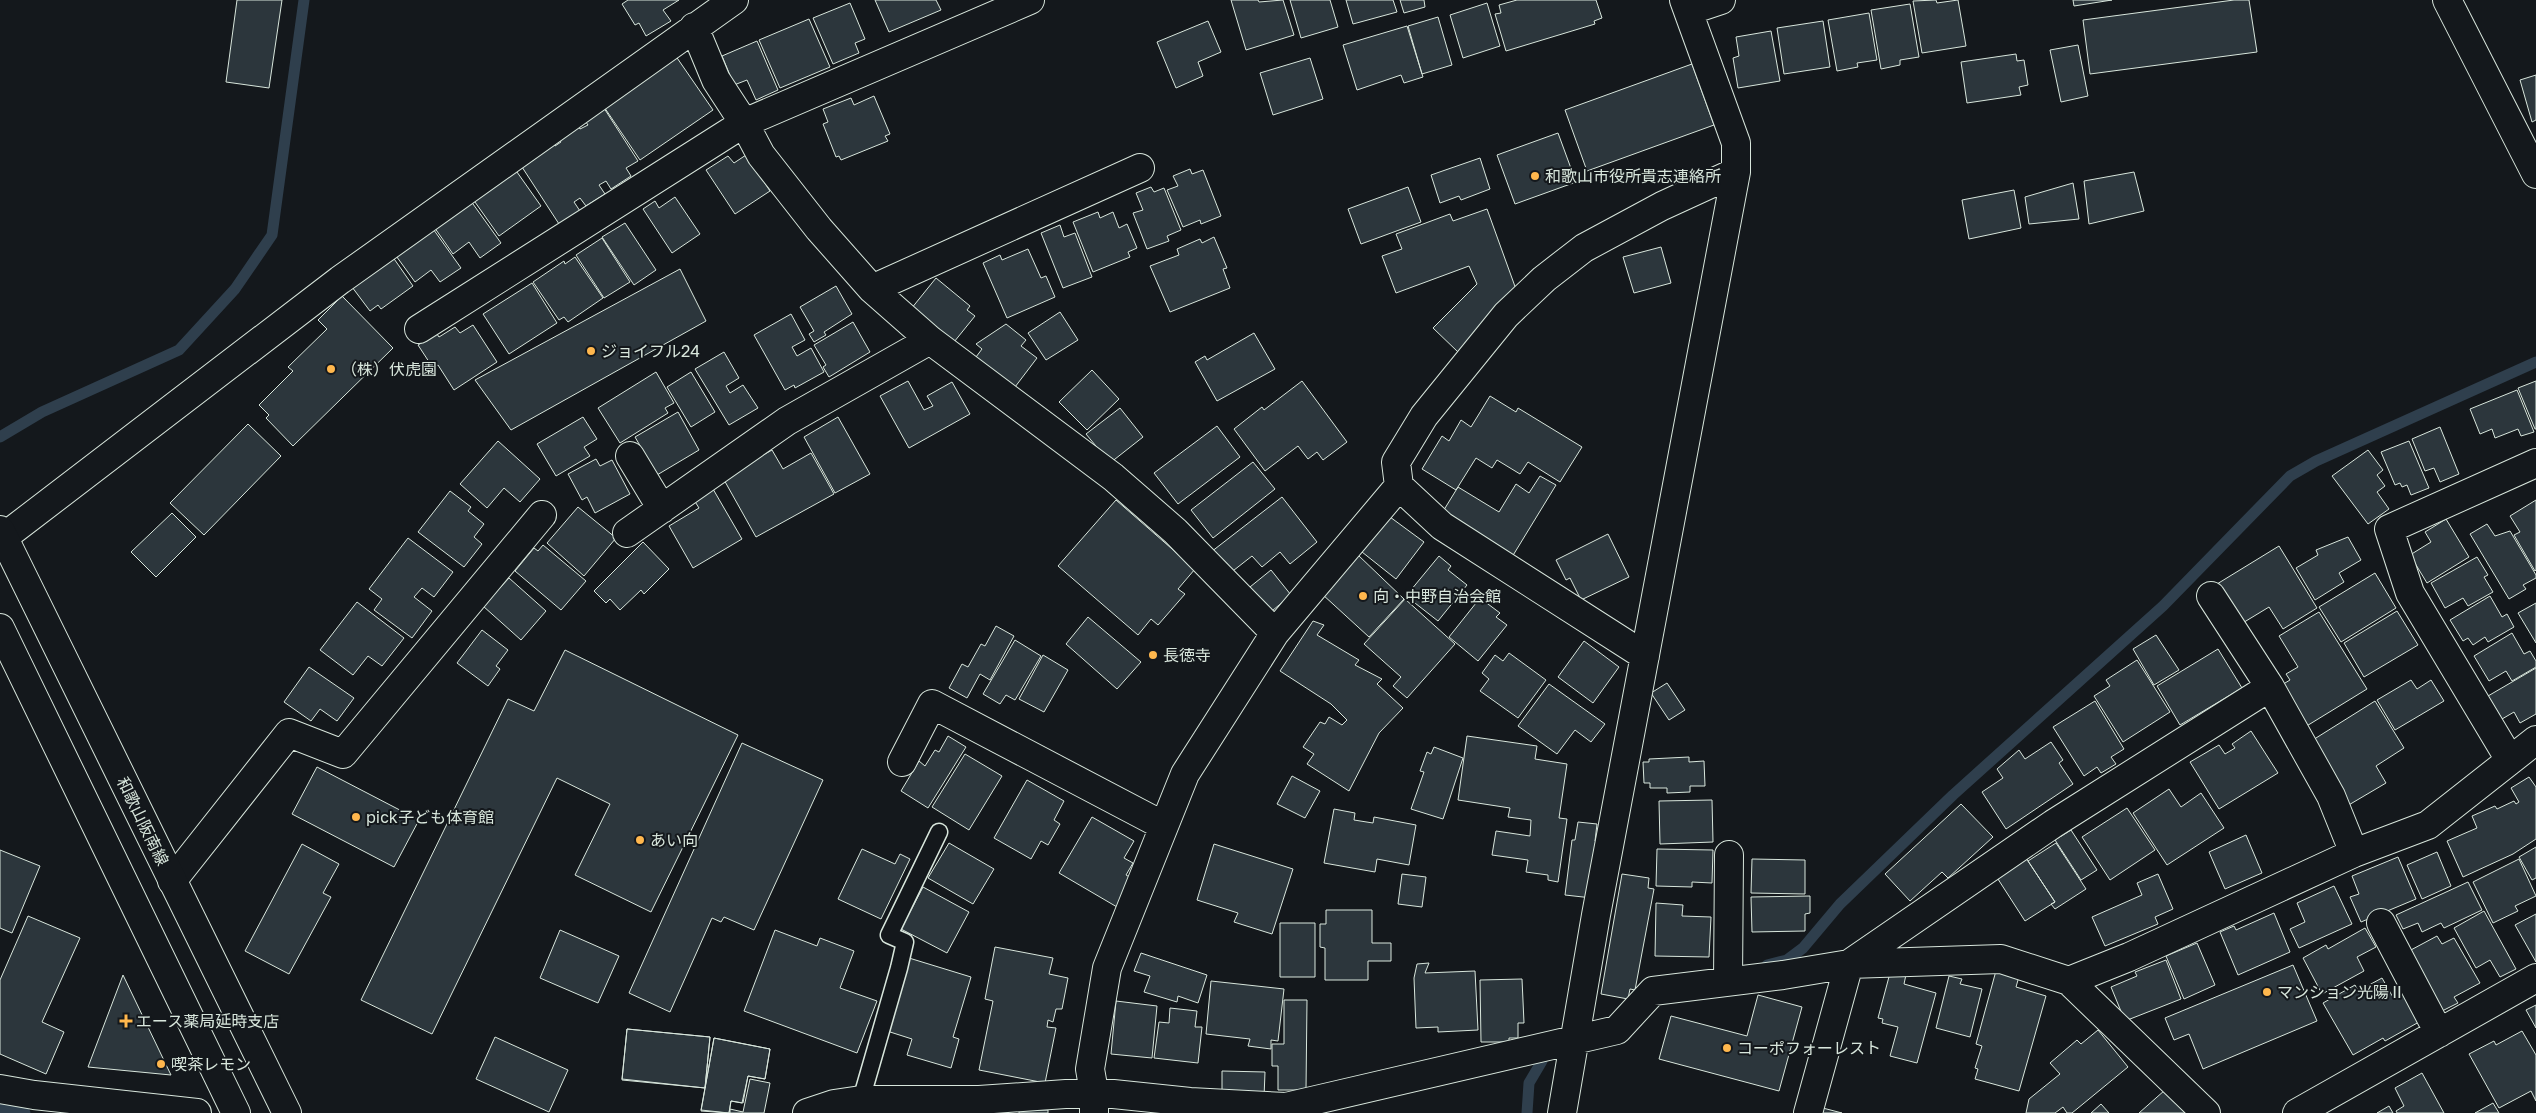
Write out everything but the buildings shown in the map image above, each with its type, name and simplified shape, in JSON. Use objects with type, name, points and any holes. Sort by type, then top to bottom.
[{"type":"street","points":[[1,536],[340,280],[694,26],[734,0]]},
{"type":"street","points":[[419,329],[744,123],[1030,0]]},
{"type":"street","points":[[1562,1113],[1736,172],[1736,143],[1686,5],[1721,0]]},
{"type":"street","points":[[2447,0],[2535,171]]},
{"type":"street","points":[[694,26],[716,80],[744,123],[761,155],[819,229],[872,288],[930,340],[1113,477],[1175,532],[1275,633]]},
{"type":"street","points":[[872,288],[1140,168]]},
{"type":"street","points":[[1645,656],[1442,526],[1399,486],[1396,462],[1424,416],[1506,315],[1544,279],[1584,248],[1662,206],[1736,172]]},
{"type":"street","points":[[627,533],[787,421],[930,340]]},
{"type":"street","points":[[630,456],[662,508]]},
{"type":"street","points":[[2510,760],[2410,593],[2389,529],[2536,463]]},
{"type":"street","points":[[1094,1102],[1090,1068],[1107,968],[1185,774],[1275,633],[1399,486]]},
{"type":"street","points":[[172,880],[289,733],[342,754],[542,515]]},
{"type":"street","name":"和歌山阪南線","points":[[1,536],[287,1113]]},
{"type":"street","points":[[2211,596],[2270,686],[2331,796],[2354,854]]},
{"type":"street","points":[[0,628],[236,1113]]},
{"type":"street","points":[[1808,1113],[1849,964],[2053,824],[2270,686]]},
{"type":"street","points":[[902,762],[932,704],[1164,826]]},
{"type":"street","points":[[2069,980],[2129,957],[2354,854],[2428,824],[2536,740]]},
{"type":"street","points":[[1728,982],[1729,855]]},
{"type":"street","points":[[2382,924],[2439,1032]]},
{"type":"street","points":[[807,1113],[834,1104],[861,1100],[1190,1102],[1286,1110],[1617,1030],[1653,991],[1849,964],[2001,959],[2069,980],[2206,1113]]},
{"type":"street","points":[[2297,1113],[2536,978]]},
{"type":"street","points":[[0,1089],[34,1096],[196,1113]]},
{"type":"lane","points":[[861,1100],[900,968],[905,942],[889,935],[939,832]]},
{"type":"waterway","points":[[0,437],[42,412],[179,350],[235,289],[272,235],[304,0]]},
{"type":"waterway","points":[[1767,965],[1787,960],[1803,948],[1840,904],[1953,795],[2163,606],[2290,476],[2316,461],[2536,362]]},
{"type":"waterway","points":[[1527,1113],[1529,1083],[1542,1061]]},
{"type":"waterway","points":[[0,1109],[25,1113]]},
{"type":"place","name":"和歌山市役所貴志連絡所","points":[[1535,176]]},
{"type":"place","name":"ジョイフル24","points":[[591,351]]},
{"type":"place","name":"（株）伏虎園","points":[[331,369]]},
{"type":"place","name":"向・中野自治会館","points":[[1363,596]]},
{"type":"place","name":"長徳寺","points":[[1153,655]]},
{"type":"place","name":"pick子ども体育館","points":[[356,817]]},
{"type":"place","name":"あい向","points":[[640,840]]},
{"type":"place","name":"マンション光陽Ⅱ","points":[[2267,992]]},
{"type":"place","name":"エース薬局延時支店","points":[[126,1021]]},
{"type":"place","name":"コーポフォーレスト","points":[[1727,1048]]},
{"type":"place","name":"喫茶レモン","points":[[161,1064]]}]
